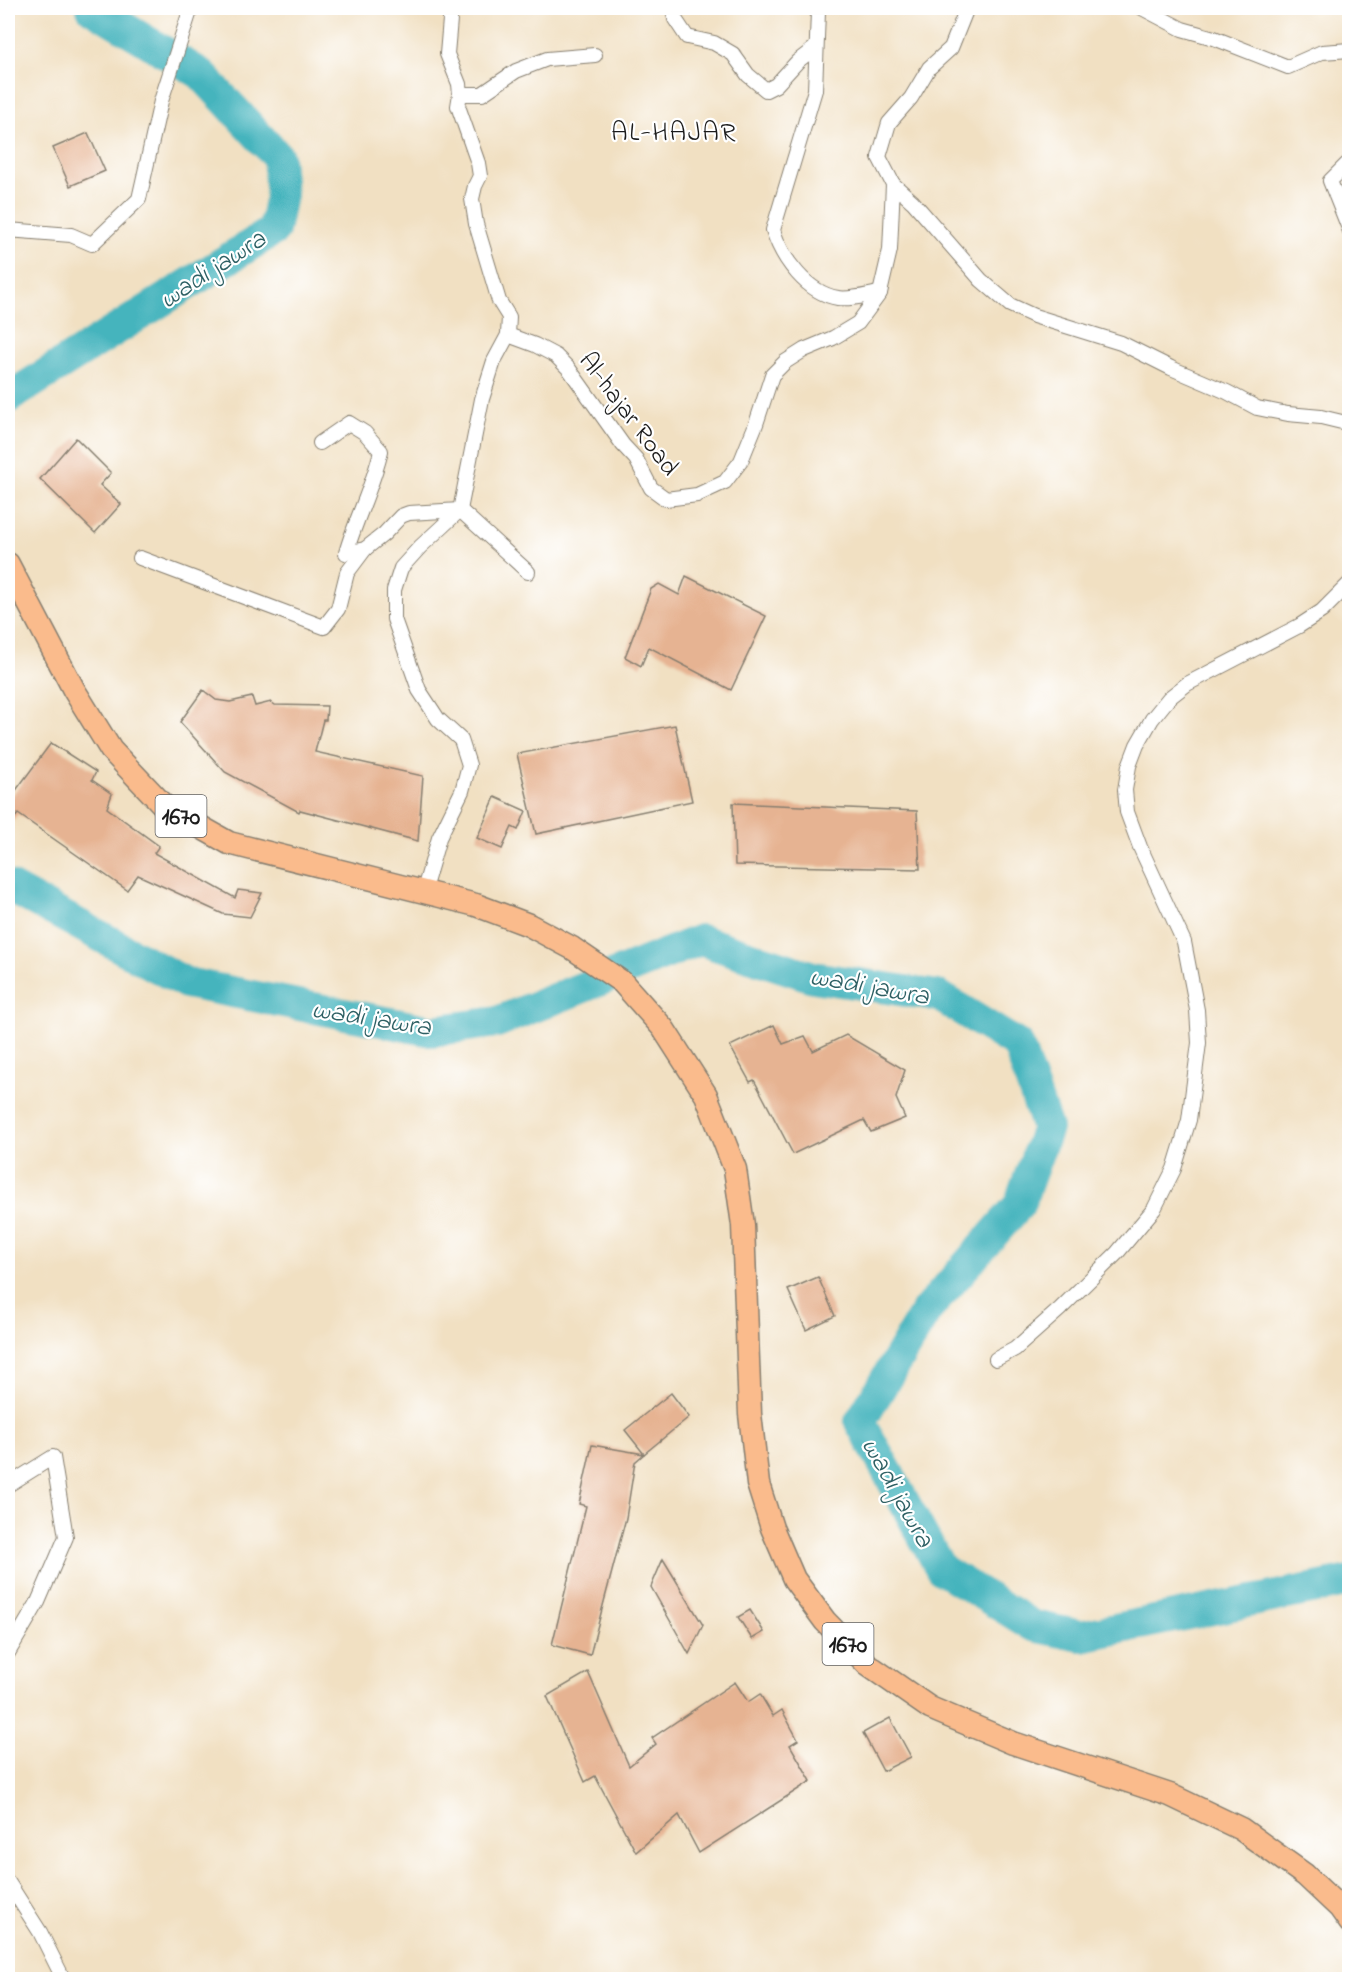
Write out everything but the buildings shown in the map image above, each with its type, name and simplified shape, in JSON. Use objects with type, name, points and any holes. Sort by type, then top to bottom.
[{"type":"main road","name":"1670","points":[[8,564],[74,690],[111,750],[165,807],[229,843],[476,905],[529,925],[572,948],[622,982],[663,1028],[706,1095],[735,1169],[743,1224],[750,1414],[758,1484],[772,1528],[794,1579],[825,1621],[867,1665],[930,1708],[1013,1743],[1170,1795],[1241,1829],[1305,1875],[1340,1908],[1350,1922]]},
{"type":"street","points":[[8,230],[71,235],[92,244],[139,199],[161,101],[191,8]]},
{"type":"street","points":[[423,893],[439,838],[462,791],[470,765],[461,740],[438,719],[419,690],[394,619],[394,590],[401,568],[460,510],[482,399],[494,361],[508,335],[509,316],[499,301],[476,224],[472,199],[480,176],[458,106],[459,84],[447,54],[451,8]]},
{"type":"street","points":[[673,8],[675,19],[687,37],[714,43],[734,54],[748,75],[766,90],[776,85],[798,61],[816,47]]},
{"type":"street","points":[[815,8],[818,12],[815,90],[773,230],[777,242],[789,261],[817,292],[840,299],[880,293]]},
{"type":"street","points":[[967,8],[951,48],[929,68],[911,98],[889,123],[879,157],[893,184],[913,202],[981,280],[1010,305],[1034,316],[1121,343],[1257,408],[1321,417],[1350,424]]},
{"type":"street","points":[[1142,8],[1182,29],[1214,38],[1288,67],[1322,52],[1350,50]]},
{"type":"street","points":[[460,94],[482,94],[516,71],[547,59],[595,55]]},
{"type":"street","points":[[1350,164],[1347,164],[1330,181],[1350,231]]},
{"type":"street","name":"Al-hajar Road","points":[[508,335],[535,345],[556,357],[569,369],[623,445],[636,459],[651,488],[666,499],[697,495],[725,482],[741,461],[772,375],[785,362],[804,350],[833,338],[858,323],[880,293],[890,250],[893,184]]},
{"type":"street","points":[[320,443],[349,423],[365,433],[381,451],[375,476],[362,505],[346,553],[365,549]]},
{"type":"street","points":[[140,558],[324,627],[338,609],[347,573],[365,549],[401,516],[409,513],[460,510],[528,572]]},
{"type":"street","points":[[996,1359],[1015,1349],[1060,1310],[1117,1253],[1154,1209],[1174,1169],[1189,1120],[1199,1043],[1197,1010],[1184,942],[1140,847],[1127,812],[1125,790],[1129,766],[1137,745],[1152,719],[1169,698],[1187,684],[1299,626],[1322,611],[1350,583]]},
{"type":"street","points":[[8,1485],[53,1457],[66,1537],[38,1602],[8,1653]]},
{"type":"street","points":[[8,1882],[40,1932],[64,1980]]},
{"type":"waterway","name":"wadi jawra","points":[[8,398],[274,230],[281,195],[278,157],[201,74],[92,8]]},
{"type":"waterway","name":"wadi jawra","points":[[8,886],[186,983],[432,1031],[497,1022],[700,940],[813,977],[939,996],[1018,1045],[1047,1128],[1019,1205],[927,1310],[860,1422],[941,1569],[1033,1626],[1081,1636],[1350,1581]]},
{"type":"district","name":"AL-HAJAR","points":[[674,131]]}]
